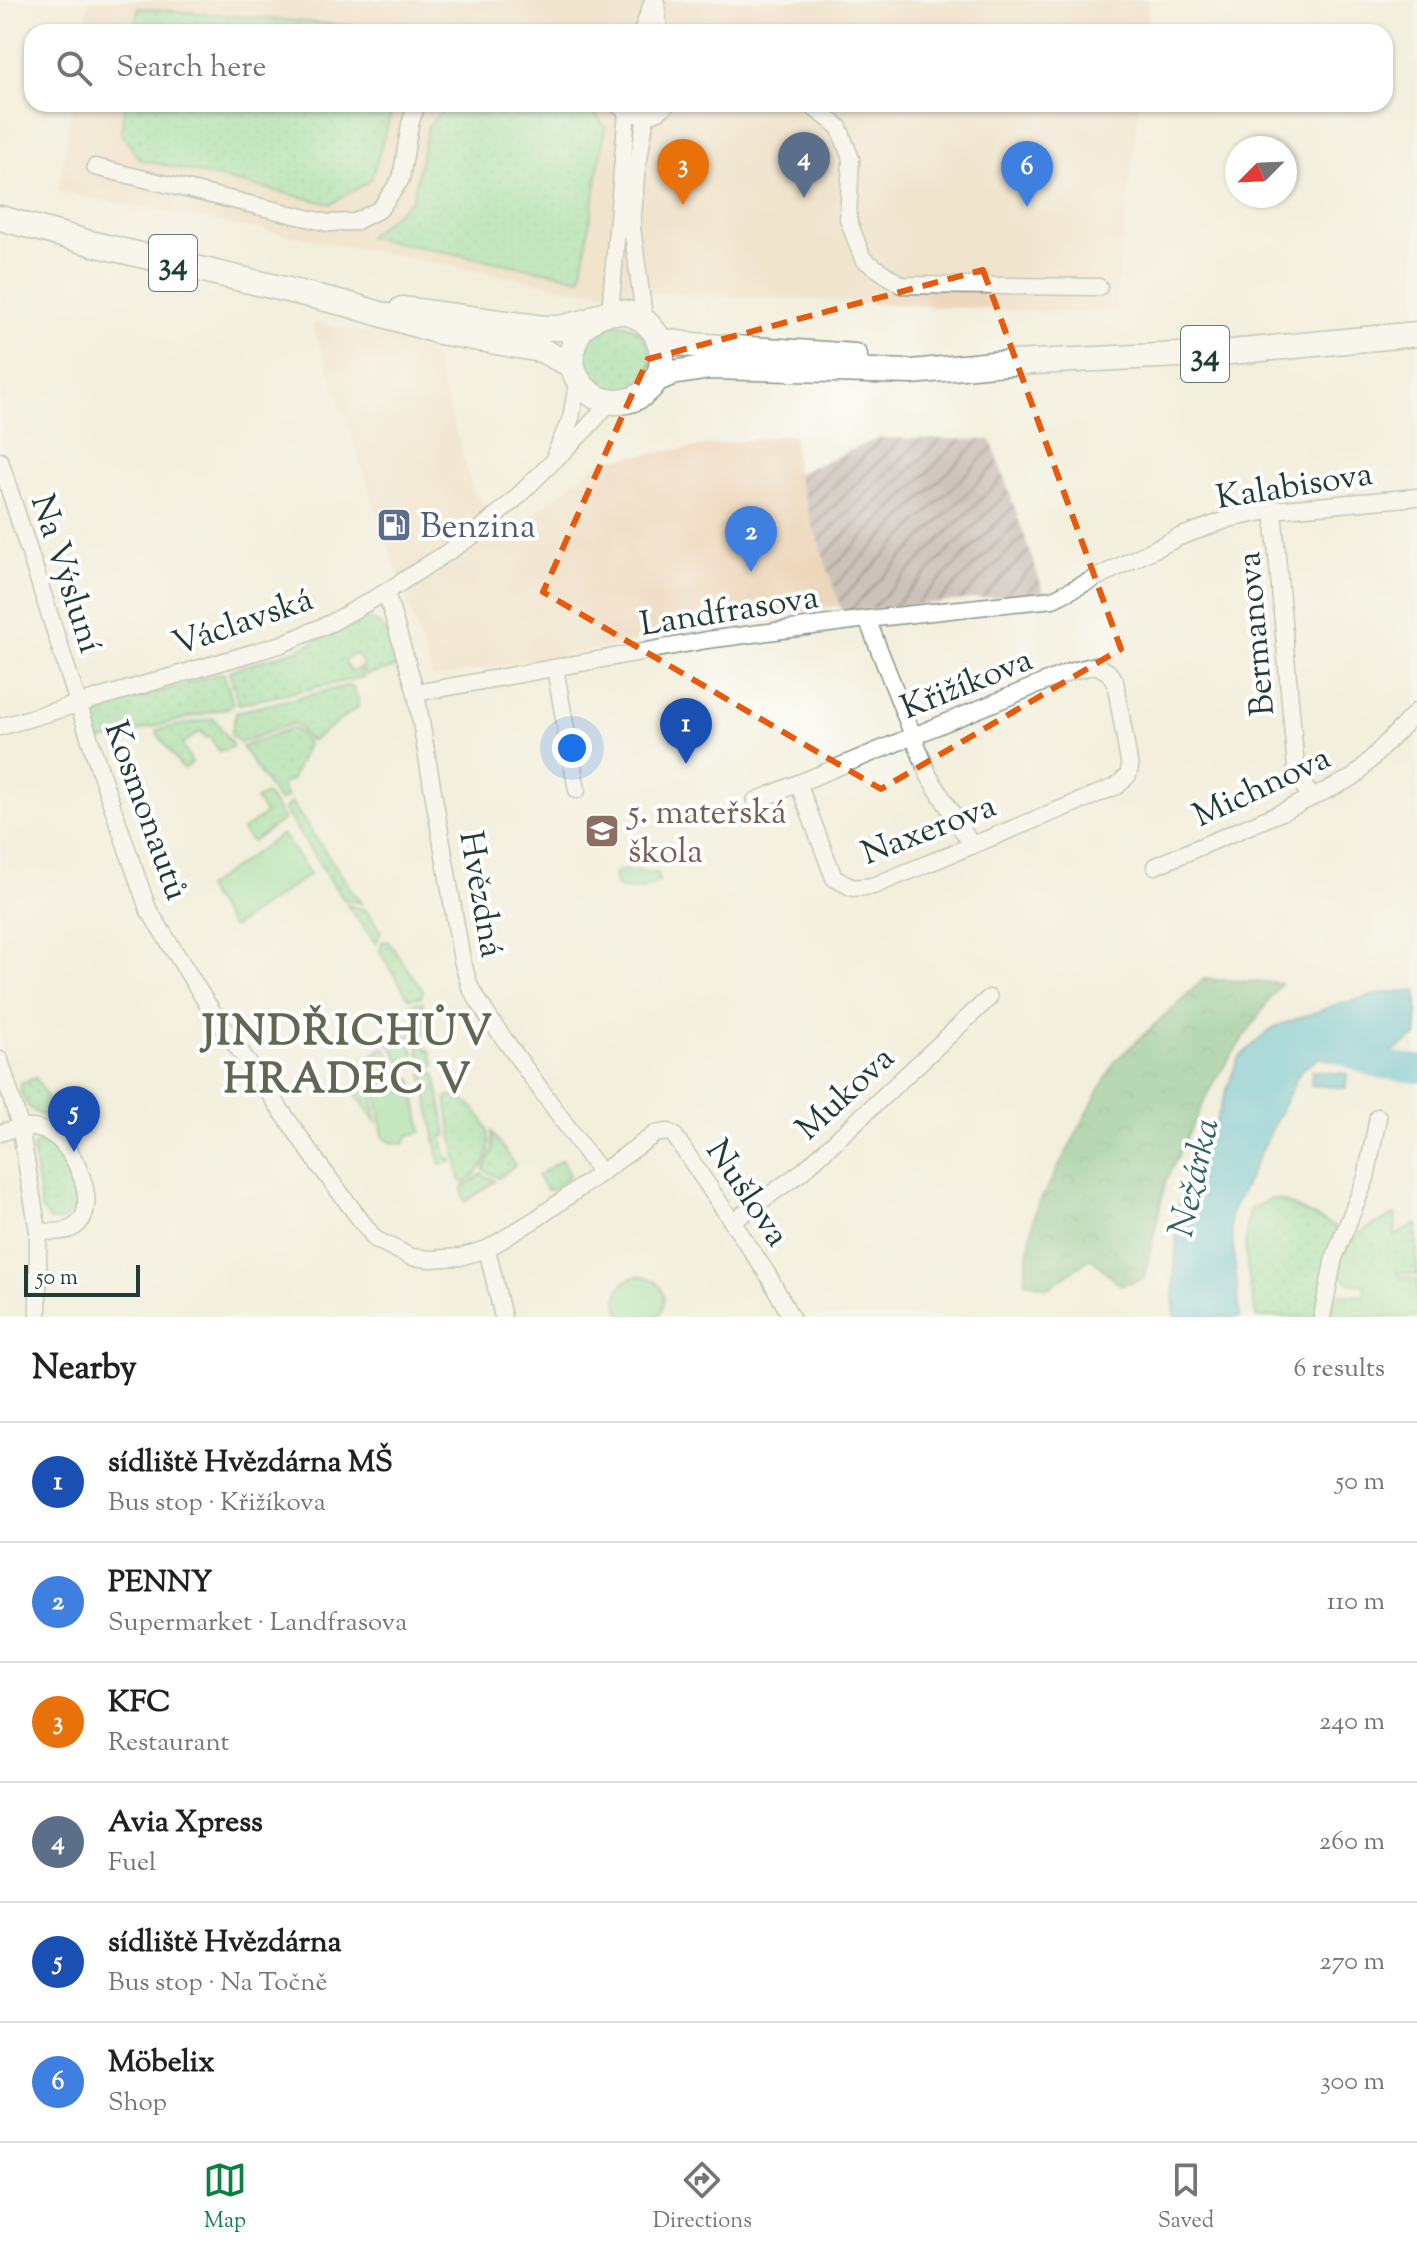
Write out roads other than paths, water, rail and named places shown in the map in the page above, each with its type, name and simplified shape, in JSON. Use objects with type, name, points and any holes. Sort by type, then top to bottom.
[{"type":"main road","name":"34","points":[[0,218],[109,248],[347,304],[440,332],[541,350],[576,373]]},
{"type":"main road","name":"34","points":[[347,304],[442,313],[544,328],[560,328],[601,316]]},
{"type":"main road","points":[[629,314],[652,332],[661,362],[655,380],[636,398],[610,402],[595,396],[576,373],[574,343],[584,326],[601,316],[629,314]]},
{"type":"main road","name":"34","points":[[652,332],[745,349],[993,364]]},
{"type":"main road","name":"34","points":[[655,380],[672,373],[710,367],[898,372],[993,364],[1221,353],[1417,334]]},
{"type":"street","points":[[645,24],[655,0]]},
{"type":"street","points":[[655,0],[658,24]]},
{"type":"street","points":[[95,167],[328,223],[355,222],[380,209],[401,179],[414,112]]},
{"type":"street","points":[[601,316],[622,112]]},
{"type":"street","points":[[634,112],[646,116],[656,112]]},
{"type":"street","points":[[819,112],[839,127],[851,159],[848,219],[863,259],[901,285],[1099,287]]},
{"type":"street","points":[[646,116],[636,176],[632,228],[652,332]]},
{"type":"street","name":"Václavská","points":[[552,461],[571,418],[576,373]]},
{"type":"street","name":"Václavská","points":[[0,727],[282,644],[331,623],[471,537],[513,501],[610,402]]},
{"type":"street","name":"Na Výsluní","points":[[0,461],[78,704]]},
{"type":"street","name":"Kalabisova","points":[[1053,599],[1179,537],[1229,519],[1273,510],[1417,497]]},
{"type":"street","name":"Bermanova","points":[[1273,510],[1297,779],[1312,796]]},
{"type":"street","name":"Hvězdná","points":[[386,592],[416,693],[462,960],[470,987],[600,1172]]},
{"type":"street","name":"Landfrasova","points":[[416,693],[707,640],[1053,599]]},
{"type":"street","points":[[867,619],[929,776],[971,844]]},
{"type":"street","name":"Křižíkova","points":[[755,801],[1069,672],[1096,665],[1115,681],[1130,768]]},
{"type":"street","points":[[555,668],[577,790]]},
{"type":"street","name":"Kosmonautů","points":[[78,704],[148,909],[208,1005],[319,1165],[375,1239],[411,1257],[431,1259],[460,1257],[487,1249],[539,1217],[600,1172]]},
{"type":"street","name":"Michnova","points":[[1155,866],[1282,812],[1354,777],[1417,711]]},
{"type":"street","name":"Naxerova","points":[[798,783],[834,878],[853,888],[873,886],[1117,786],[1128,775],[1130,768]]},
{"type":"street","name":"Mukova","points":[[732,1222],[803,1171],[989,998]]},
{"type":"street","points":[[0,1060],[20,1126],[38,1231],[38,1317]]},
{"type":"street","points":[[1322,1317],[1334,1258],[1366,1178],[1378,1117]]},
{"type":"street","points":[[0,1133],[20,1126],[53,1134],[66,1147],[80,1173],[87,1193],[79,1223],[65,1231],[38,1231]]},
{"type":"street","name":"Nušlova","points":[[600,1172],[655,1134],[668,1132],[674,1135],[768,1275],[791,1317]]},
{"type":"street","points":[[487,1249],[503,1317]]},
{"type":"water","name":"Nežárka","points":[[1417,990],[1417,1036],[1363,1070],[1320,1057],[1300,1071],[1230,1216],[1240,1317],[1175,1317],[1173,1296],[1179,1202],[1212,1132],[1238,1058],[1274,1027],[1336,1005],[1383,993]]},
{"type":"water","points":[[1312,1071],[1347,1074],[1346,1088],[1311,1085]]},
{"type":"waterway","points":[[1340,1049],[1376,1064],[1417,1069]]},
{"type":"place","name":"Avia Xpress","points":[[804,198]]},
{"type":"place","name":"KFC","points":[[683,205]]},
{"type":"place","name":"Möbelix","points":[[1027,207]]},
{"type":"place","name":"Benzina","points":[[394,525]]},
{"type":"place","name":"PENNY","points":[[751,572]]},
{"type":"place","name":"sídliště Hvězdárna MŠ","points":[[686,764]]},
{"type":"place","name":"5. mateřská škola","points":[[602,831]]},
{"type":"place","name":"sídliště Hvězdárna","points":[[74,1152]]},
{"type":"district","name":"JINDŘICHŮV HRADEC V","points":[[348,1053]]}]
